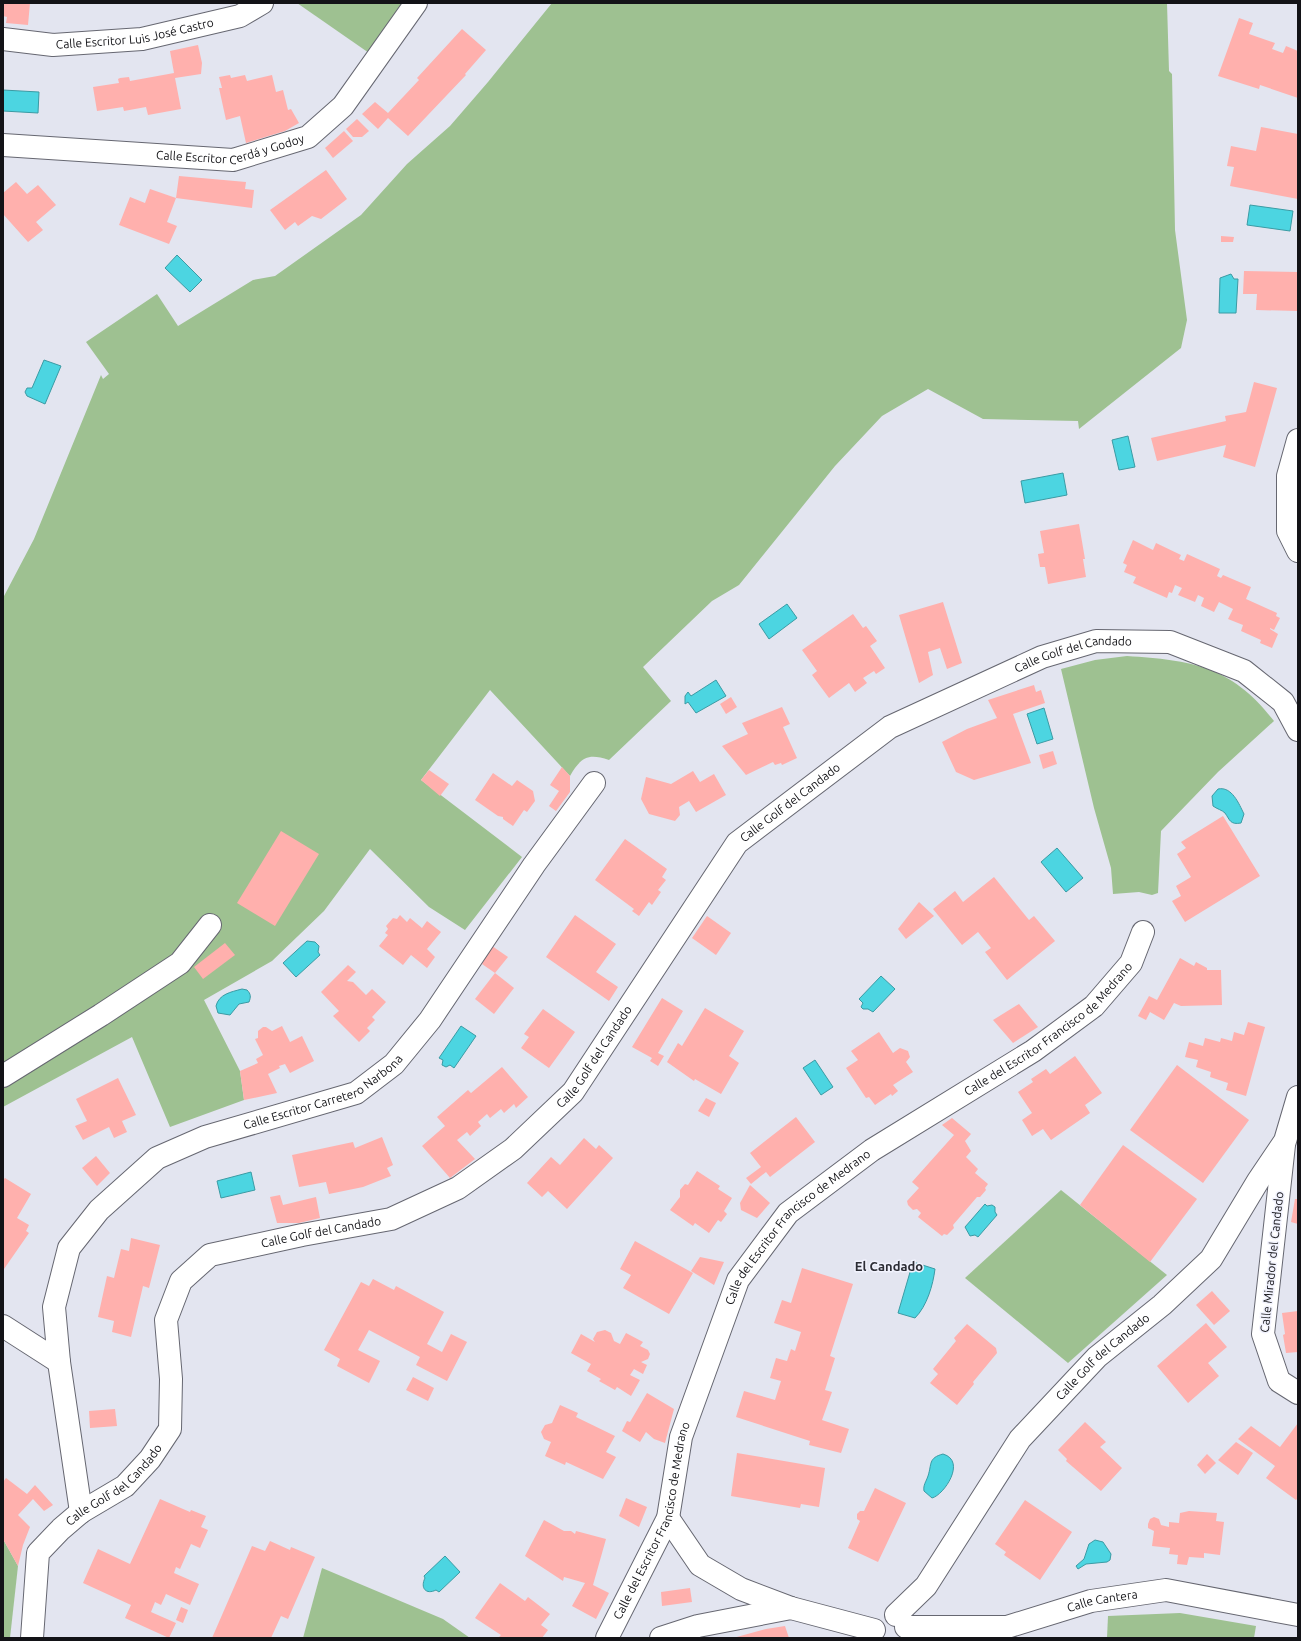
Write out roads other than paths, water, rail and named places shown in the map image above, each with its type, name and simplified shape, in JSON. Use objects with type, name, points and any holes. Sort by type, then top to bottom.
[{"type":"street","name":"Calle Escritor Luis José Castro","points":[[3,39],[54,45],[142,39],[240,16],[262,3]]},
{"type":"street","name":"Calle Escritor Cerdá y Godoy","points":[[3,146],[233,160],[308,138],[343,106],[416,3]]},
{"type":"street","points":[[1298,440],[1288,476],[1288,532],[1298,551]]},
{"type":"street","name":"Calle Golf del Candado","points":[[32,1638],[38,1552],[81,1512],[125,1486],[150,1460],[170,1429],[171,1379],[166,1320],[181,1280],[210,1255],[302,1234],[391,1219],[458,1188],[513,1149],[573,1092],[737,843],[890,726],[1042,657],[1096,641],[1170,642],[1244,671],[1283,702],[1298,730]]},
{"type":"street","name":"Calle Escritor Carretero Narbona","points":[[81,1512],[59,1362],[54,1307],[69,1248],[99,1210],[157,1158],[205,1137],[356,1093],[394,1064],[430,1020],[534,865],[594,783]]},
{"type":"street","points":[[3,1076],[101,1015],[180,963],[210,925]]},
{"type":"street","name":"Calle del Escritor Francisco de Medrano","points":[[607,1638],[668,1518],[681,1437],[738,1280],[788,1213],[872,1150],[1033,1051],[1094,1006],[1131,963],[1142,932]]},
{"type":"street","name":"Calle Golf del Candado","points":[[902,1626],[1020,1439],[1096,1357],[1162,1305],[1211,1259],[1258,1180],[1285,1141],[1298,1097]]},
{"type":"street","name":"Calle Mirador del Candado","points":[[1285,1141],[1263,1334],[1279,1382],[1298,1393]]},
{"type":"street","points":[[3,1326],[59,1362]]},
{"type":"street","points":[[668,1518],[700,1565],[741,1589],[791,1608],[875,1634]]},
{"type":"street","name":"Calle Cantera","points":[[875,1634],[876,1621],[881,1616],[889,1613],[902,1626],[1007,1627],[1091,1601],[1166,1590],[1298,1616]]},
{"type":"street","points":[[661,1638],[698,1626],[791,1608]]},
{"type":"water","points":[[3,90],[39,92],[38,113],[3,111]]},
{"type":"water","points":[[1250,205],[1293,211],[1290,231],[1247,225]]},
{"type":"water","points":[[177,255],[202,280],[190,292],[165,268]]},
{"type":"water","points":[[1231,274],[1234,279],[1238,279],[1236,313],[1219,313],[1220,278]]},
{"type":"water","points":[[44,360],[61,366],[45,404],[27,396],[25,392],[27,388],[32,388]]},
{"type":"water","points":[[1128,436],[1135,467],[1119,470],[1112,440]]},
{"type":"water","points":[[1063,473],[1067,495],[1025,503],[1021,481]]},
{"type":"water","points":[[787,604],[797,618],[769,639],[759,624]]},
{"type":"water","points":[[716,680],[726,696],[696,713],[688,702],[685,704],[685,696],[688,692],[691,696]]},
{"type":"water","points":[[1044,708],[1053,739],[1037,744],[1027,714]]},
{"type":"water","points":[[1218,789],[1227,790],[1240,805],[1244,814],[1241,823],[1232,823],[1224,812],[1213,806],[1212,796]]},
{"type":"water","points":[[1057,848],[1083,878],[1066,892],[1041,862]]},
{"type":"water","points":[[307,941],[315,942],[319,946],[318,952],[320,955],[296,977],[283,963]]},
{"type":"water","points":[[881,976],[895,989],[873,1012],[868,1009],[863,1009],[861,1007],[863,1003],[859,999]]},
{"type":"water","points":[[242,989],[247,990],[249,993],[249,1002],[239,1004],[230,1015],[218,1013],[216,1006],[223,996]]},
{"type":"water","points":[[461,1026],[476,1036],[454,1068],[450,1065],[446,1067],[442,1065],[443,1060],[439,1058]]},
{"type":"water","points":[[815,1060],[833,1087],[821,1095],[803,1068]]},
{"type":"water","points":[[251,1172],[255,1190],[221,1198],[217,1181]]},
{"type":"water","points":[[985,1204],[987,1206],[992,1205],[995,1207],[995,1212],[997,1215],[978,1237],[975,1235],[970,1236],[965,1227]]},
{"type":"water","points":[[913,1262],[935,1269],[929,1295],[923,1308],[915,1318],[898,1313]]},
{"type":"water","points":[[943,1454],[950,1458],[953,1463],[951,1478],[942,1491],[937,1496],[932,1498],[924,1491],[924,1485],[928,1476],[931,1462],[935,1457]]},
{"type":"water","points":[[1095,1540],[1103,1542],[1111,1554],[1110,1560],[1107,1562],[1086,1564],[1078,1569],[1076,1566],[1084,1559],[1089,1544]]},
{"type":"water","points":[[445,1556],[460,1572],[439,1592],[436,1590],[429,1592],[425,1590],[423,1585],[425,1578],[424,1576]]},
{"type":"district","name":"El Candado","points":[[889,1266]]}]
